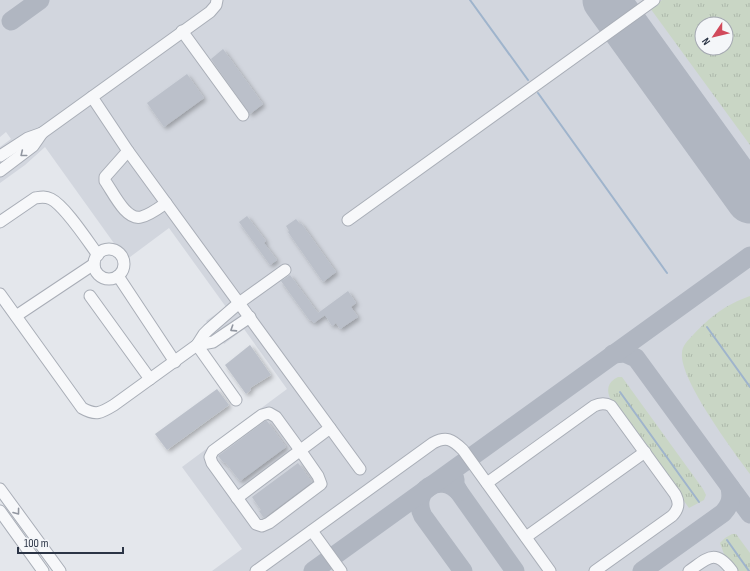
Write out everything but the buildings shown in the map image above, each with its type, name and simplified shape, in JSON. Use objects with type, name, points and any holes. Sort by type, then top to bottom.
[{"type":"street","points":[[0,171],[33,146],[42,134],[210,12],[217,0]]},
{"type":"street","points":[[348,220],[654,0]]},
{"type":"street","points":[[182,31],[243,115]]},
{"type":"street","points":[[92,98],[128,151],[360,469]]},
{"type":"street","points":[[0,156],[28,138],[42,134]]},
{"type":"street","points":[[128,151],[105,177],[105,181],[126,212],[133,217],[139,218],[146,216],[166,203]]},
{"type":"street","points":[[0,222],[35,198],[42,196],[50,198],[60,205],[96,259],[98,274],[108,279],[113,278],[122,272],[124,266],[121,256],[113,250],[108,250],[96,259],[16,316]]},
{"type":"street","points":[[1,296],[82,408],[90,412],[98,413],[105,411],[175,362],[197,345],[208,330],[239,303],[285,270]]},
{"type":"street","points":[[118,276],[175,362]]},
{"type":"street","points":[[90,296],[150,379]]},
{"type":"street","points":[[197,345],[213,342],[250,317]]},
{"type":"street","points":[[197,345],[236,400]]},
{"type":"street","points":[[487,483],[598,404],[606,404],[611,406],[677,498],[678,508],[672,516],[595,571]]},
{"type":"street","points":[[268,413],[276,417],[318,476],[321,484],[269,523],[262,526],[256,524],[236,498],[212,463],[210,457],[213,451],[268,413]]},
{"type":"street","points":[[236,498],[330,428]]},
{"type":"street","points":[[256,571],[438,440],[450,439],[463,450],[550,571]]},
{"type":"street","points":[[526,538],[645,452]]},
{"type":"street","points":[[0,489],[60,571]]},
{"type":"street","points":[[0,511],[43,571]]},
{"type":"street","points":[[312,531],[341,571]]},
{"type":"street","points":[[23,543],[35,535]]},
{"type":"street","points":[[689,571],[713,557],[723,560],[732,571]]},
{"type":"shaded area","points":[[0,0],[750,0],[750,571],[212,571],[242,549],[182,467],[287,389],[244,329],[224,344],[220,338],[216,341],[208,330],[208,324],[206,321],[226,307],[169,228],[126,260],[45,147],[25,165],[0,183],[0,147],[11,139],[6,132],[0,137]]},
{"type":"green space","points":[[662,0],[750,0],[750,145],[650,8]]},
{"type":"green space","points":[[750,296],[750,474],[698,397],[683,365],[682,353],[687,341],[712,317],[733,303]]},
{"type":"green space","points":[[622,377],[703,489],[706,495],[704,500],[689,508],[611,400],[608,393],[608,387],[614,379]]},
{"type":"green space","points":[[732,534],[736,534],[750,553],[750,571],[735,571],[725,557],[720,543]]},
{"type":"waterway","points":[[470,0],[528,80]]},
{"type":"waterway","points":[[538,93],[667,273]]},
{"type":"waterway","points":[[707,327],[750,387]]},
{"type":"waterway","points":[[620,392],[699,502]]},
{"type":"waterway","points":[[727,540],[749,571]]},
{"type":"taxiway","points":[[11,21],[40,0]]},
{"type":"taxiway","points":[[313,571],[750,256]]},
{"type":"taxiway","points":[[613,354],[625,353],[636,358],[750,514]]},
{"type":"taxiway","points":[[455,479],[455,485],[459,492],[515,571]]},
{"type":"taxiway","points":[[459,492],[444,483],[436,484],[429,487],[424,492],[420,499],[420,507],[423,516],[463,571]]},
{"type":"taxiway","points":[[642,571],[723,513],[728,507],[730,501],[730,487]]},
{"type":"runway","points":[[606,0],[750,200]]}]
